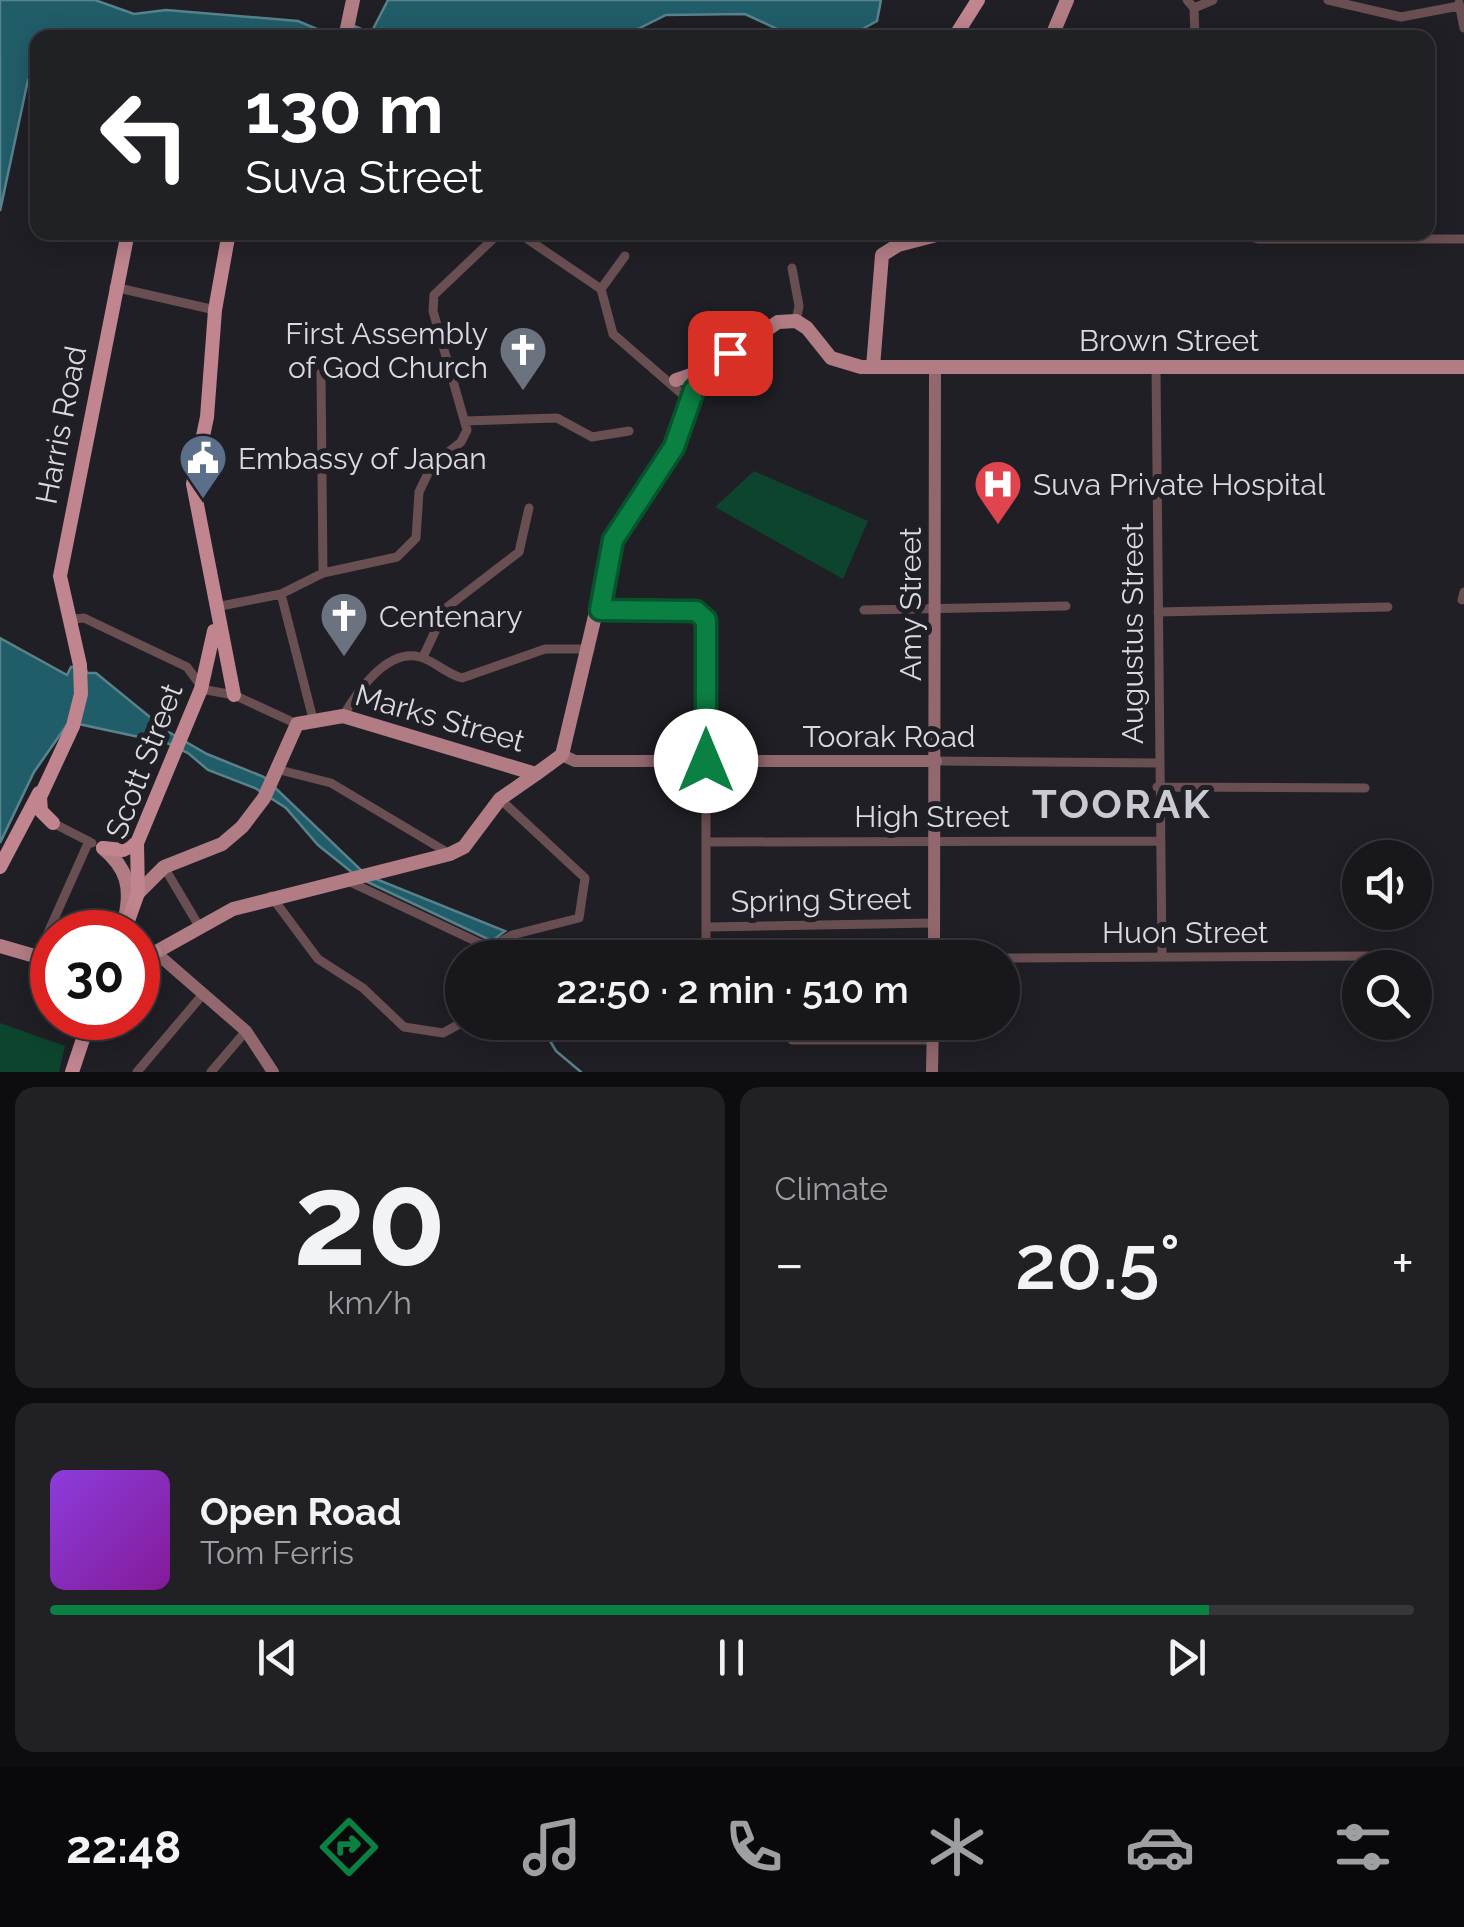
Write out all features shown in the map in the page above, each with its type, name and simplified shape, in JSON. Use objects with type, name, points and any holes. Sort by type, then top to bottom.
[{"type":"highway","points":[[959,30],[978,0]]},
{"type":"highway","name":"Harris Road","points":[[44,784],[74,726],[80,680],[73,623],[60,576],[126,240]]},
{"type":"highway","points":[[228,240],[215,310],[206,417],[193,472],[234,695]]},
{"type":"highway","name":"Scott Street","points":[[131,910],[138,893],[137,843],[201,688],[212,649],[216,607]]},
{"type":"highway","points":[[44,784],[40,808],[52,823]]},
{"type":"highway","points":[[0,867],[44,784]]},
{"type":"highway","points":[[20,826],[35,820],[52,823]]},
{"type":"highway","points":[[96,845],[124,850],[137,843]]},
{"type":"highway","points":[[72,1072],[81,1040]]},
{"type":"main road","points":[[346,30],[353,0]]},
{"type":"main road","points":[[1054,30],[1067,0]]},
{"type":"main road","points":[[873,366],[882,255],[917,240]]},
{"type":"main road","points":[[562,755],[600,610],[613,540],[674,447],[692,395],[714,366],[778,322],[796,322]]},
{"type":"main road","name":"Brown Street","points":[[796,322],[830,358],[842,364],[935,370],[1464,367]]},
{"type":"main road","points":[[670,377],[714,366]]},
{"type":"main road","name":"Amy Street","points":[[934,940],[935,370]]},
{"type":"main road","name":"Marks Street","points":[[297,724],[344,716],[536,774],[562,755]]},
{"type":"main road","points":[[138,893],[164,867],[222,844],[264,798],[297,724]]},
{"type":"main road","name":"Toorak Road","points":[[562,755],[575,761],[936,761]]},
{"type":"main road","points":[[160,949],[199,926],[277,895],[450,854],[464,846],[500,799],[536,774]]},
{"type":"main road","points":[[96,845],[122,865],[127,877],[127,910]]},
{"type":"main road","points":[[0,937],[16,949]]},
{"type":"main road","points":[[0,946],[30,953]]},
{"type":"main road","points":[[160,956],[246,1031],[273,1072]]},
{"type":"main road","points":[[932,1072],[933,1040]]},
{"type":"street","points":[[1194,30],[1190,4],[1214,0]]},
{"type":"street","points":[[1328,0],[1401,18],[1459,3],[1464,28]]},
{"type":"street","points":[[1435,239],[1464,239]]},
{"type":"street","points":[[216,607],[281,594],[322,573],[397,557],[408,547],[420,524],[419,492],[424,478],[432,465],[465,436],[466,421],[434,311],[434,295],[444,280],[492,240]]},
{"type":"street","points":[[529,240],[601,288],[613,334],[692,395]]},
{"type":"street","points":[[601,288],[626,256]]},
{"type":"street","points":[[792,268],[796,322]]},
{"type":"street","points":[[114,287],[215,310]]},
{"type":"street","name":"Augustus Street","points":[[1156,368],[1157,787],[1162,957]]},
{"type":"street","points":[[321,372],[322,573]]},
{"type":"street","points":[[466,421],[558,418],[592,436],[629,431]]},
{"type":"street","points":[[423,657],[446,608],[519,552],[528,508]]},
{"type":"street","points":[[281,594],[314,719]]},
{"type":"street","points":[[864,610],[1066,606]]},
{"type":"street","points":[[1158,612],[1388,608]]},
{"type":"street","points":[[600,610],[696,611],[706,620],[707,940]]},
{"type":"street","points":[[73,623],[84,618],[187,666],[201,688],[234,695],[297,724]]},
{"type":"street","points":[[187,666],[212,649]]},
{"type":"street","points":[[344,716],[382,667],[396,658],[423,657],[462,678],[545,649],[590,649]]},
{"type":"street","name":"Toorak Road","points":[[936,761],[1158,763]]},
{"type":"street","points":[[275,772],[331,783],[450,854]]},
{"type":"street","points":[[1157,787],[1365,788]]},
{"type":"street","points":[[500,799],[582,871],[579,918],[512,935],[506,940]]},
{"type":"street","points":[[52,823],[96,845],[67,910]]},
{"type":"street","name":"High Street","points":[[707,842],[1158,841]]},
{"type":"street","points":[[164,867],[199,926]]},
{"type":"street","points":[[359,877],[476,940]]},
{"type":"street","points":[[277,895],[284,914],[318,959],[362,988],[404,1027],[445,1032]]},
{"type":"street","name":"Spring Street","points":[[708,927],[934,923]]},
{"type":"street","name":"Huon Street","points":[[1020,958],[1342,956]]},
{"type":"street","points":[[137,1072],[204,993]]},
{"type":"street","points":[[210,1072],[246,1031]]},
{"type":"green space","points":[[754,471],[868,521],[843,579],[715,507]]},
{"type":"green space","points":[[0,1023],[30,1034],[30,1040],[48,1040],[65,1046],[59,1072],[0,1072]]},
{"type":"water","points":[[0,0],[95,0],[134,14],[166,10],[298,21],[319,30],[30,30],[30,80],[0,211]]},
{"type":"water","points":[[388,0],[881,0],[877,21],[861,30],[779,30],[745,14],[666,15],[636,30],[373,30]]},
{"type":"water","points":[[347,23],[364,30],[342,30]]},
{"type":"water","points":[[0,638],[67,675],[71,667],[85,666],[87,673],[96,673],[167,731],[207,754],[264,777],[366,875],[505,931],[490,940],[359,878],[318,845],[286,808],[255,788],[208,770],[188,753],[167,743],[69,722],[34,772],[0,843]]},
{"type":"waterway","points":[[550,1040],[556,1051],[581,1072]]},
{"type":"place","name":"First Assembly of God Church","points":[[523,392]]},
{"type":"place","name":"Embassy of Japan","points":[[203,500]]},
{"type":"place","name":"Suva Private Hospital","points":[[998,526]]},
{"type":"place","name":"Centenary","points":[[344,658]]},
{"type":"district","name":"TOORAK","points":[[1122,803]]},
{"type":"route","points":[[706,761],[706,620],[702,614],[600,610],[613,540],[674,447],[694,390],[730,353]]}]
